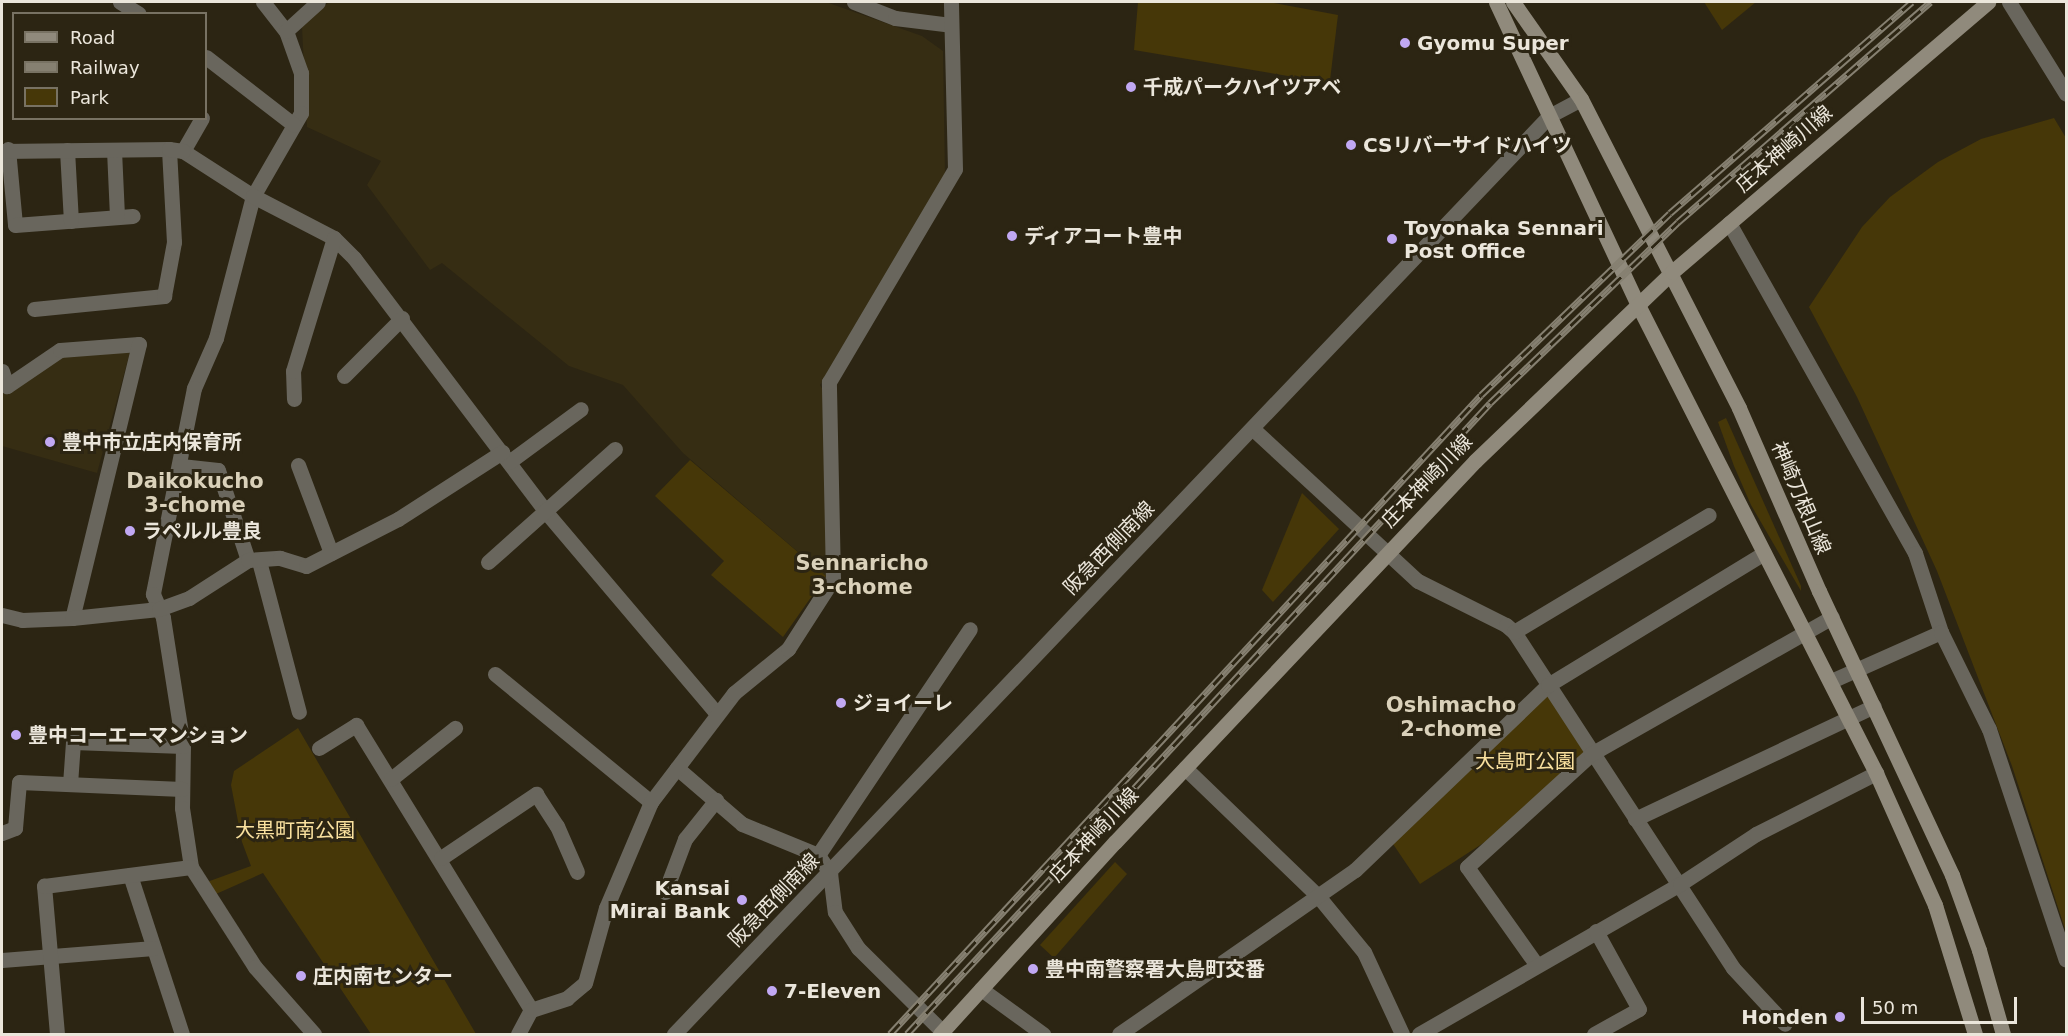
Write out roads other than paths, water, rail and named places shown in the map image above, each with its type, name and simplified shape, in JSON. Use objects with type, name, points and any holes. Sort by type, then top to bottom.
[{"type":"street","points":[[120,2],[136,12]]},
{"type":"street","points":[[263,2],[286,31],[301,73],[301,113],[253,196],[216,338],[194,388],[181,466],[153,594],[159,609],[183,746],[182,789],[191,867],[255,967],[314,1035]]},
{"type":"street","points":[[286,31],[318,2]]},
{"type":"street","points":[[854,2],[895,18],[951,25]]},
{"type":"street","points":[[518,1035],[531,1010],[567,998],[585,983],[606,908],[651,802],[717,714],[755,674],[788,649],[833,579],[829,382],[955,169],[951,2]]},
{"type":"street","points":[[1496,2],[1638,305],[1876,773],[1935,905],[1975,1035]]},
{"type":"street","name":"神崎刀根山線","points":[[1513,2],[1581,99],[1672,272],[1739,408],[1832,617],[1952,875],[1979,950],[2003,1035]]},
{"type":"street","name":"庄本神崎川線","points":[[942,1033],[1185,768],[1474,461],[1672,272],[1988,2]]},
{"type":"street","points":[[2009,2],[2067,94]]},
{"type":"street","points":[[207,58],[294,125]]},
{"type":"street","name":"阪急西側南線","points":[[674,1035],[1549,116],[1581,99]]},
{"type":"street","points":[[34,309],[164,296],[174,242],[176,150],[200,120]]},
{"type":"street","points":[[114,150],[125,217],[15,225],[5,150],[114,150],[176,150],[253,196],[334,238],[402,318],[545,511],[717,714]]},
{"type":"street","points":[[67,150],[71,221]]},
{"type":"street","points":[[1729,223],[1916,553],[1941,632],[1989,729],[2067,960]]},
{"type":"street","points":[[294,399],[293,371],[334,238]]},
{"type":"street","points":[[344,376],[402,318]]},
{"type":"street","points":[[2,371],[7,386],[70,347],[139,344],[72,618]]},
{"type":"street","points":[[2,615],[22,620],[72,618],[159,609],[189,598],[254,561],[280,558],[306,566],[398,519],[505,457],[581,409]]},
{"type":"street","points":[[1253,429],[1418,581],[1506,624],[1514,632],[1591,754],[1680,884],[1733,968],[1785,1024]]},
{"type":"street","points":[[488,562],[615,449]]},
{"type":"street","points":[[298,465],[331,553]]},
{"type":"street","points":[[181,466],[218,470],[254,561],[299,712]]},
{"type":"street","points":[[1514,632],[1708,516]]},
{"type":"street","points":[[1119,1035],[1355,870],[1548,685],[1764,553]]},
{"type":"street","points":[[1536,964],[1467,867],[1591,754],[1832,617]]},
{"type":"street","points":[[818,855],[970,629]]},
{"type":"street","points":[[1831,681],[1941,632]]},
{"type":"street","points":[[495,674],[651,802]]},
{"type":"street","points":[[1635,819],[1848,716],[1874,706]]},
{"type":"street","points":[[318,748],[356,725],[441,858],[531,1010]]},
{"type":"street","points":[[391,779],[455,728]]},
{"type":"street","points":[[70,784],[73,742],[183,746]]},
{"type":"street","points":[[677,768],[742,824],[818,855],[830,873],[835,912],[858,948],[942,1033]]},
{"type":"street","points":[[1185,768],[1318,896],[1364,952],[1402,1035]]},
{"type":"street","points":[[1419,1035],[1536,964],[1680,884],[1756,834],[1876,773]]},
{"type":"street","points":[[2,833],[15,828],[19,782],[182,789]]},
{"type":"street","points":[[441,858],[537,794],[557,826],[577,872]]},
{"type":"street","points":[[665,892],[685,839],[716,800]]},
{"type":"street","points":[[57,1035],[44,886],[191,867]]},
{"type":"street","points":[[130,875],[182,1035]]},
{"type":"street","points":[[1594,1035],[1639,1009],[1596,931]]},
{"type":"street","points":[[2,960],[50,959],[154,948]]},
{"type":"street","points":[[981,989],[1043,1035]]},
{"type":"railway","points":[[890,1034],[1481,395],[1670,213],[1912,2]]},
{"type":"railway","points":[[907,1034],[1490,403],[1678,222],[1930,2]]},
{"type":"place","name":"Gyomu Super","points":[[1405,43]]},
{"type":"place","name":"千成パークハイツアベ","points":[[1131,87]]},
{"type":"place","name":"CSリバーサイドハイツ","points":[[1351,145]]},
{"type":"place","name":"ディアコート豊中","points":[[1012,236]]},
{"type":"place","name":"Toyonaka Sennari Post Office","points":[[1392,239]]},
{"type":"place","name":"豊中市立庄内保育所","points":[[50,442]]},
{"type":"place","name":"ラペルル豊良","points":[[130,531]]},
{"type":"place","name":"ジョイーレ","points":[[841,703]]},
{"type":"place","name":"豊中コーエーマンション","points":[[16,735]]},
{"type":"place","name":"Kansai Mirai Bank","points":[[742,900]]},
{"type":"place","name":"豊中南警察署大島町交番","points":[[1033,969]]},
{"type":"place","name":"庄内南センター","points":[[301,976]]},
{"type":"place","name":"7-Eleven","points":[[772,991]]},
{"type":"place","name":"Honden","points":[[1840,1017]]},
{"type":"district","name":"Daikokucho 3-chome","points":[[195,493]]},
{"type":"district","name":"Sennaricho 3-chome","points":[[862,575]]},
{"type":"district","name":"Oshimacho 2-chome","points":[[1451,717]]},
{"type":"park label","name":"大島町公園","points":[[1525,761]]},
{"type":"park label","name":"大黒町南公園","points":[[295,830]]}]
